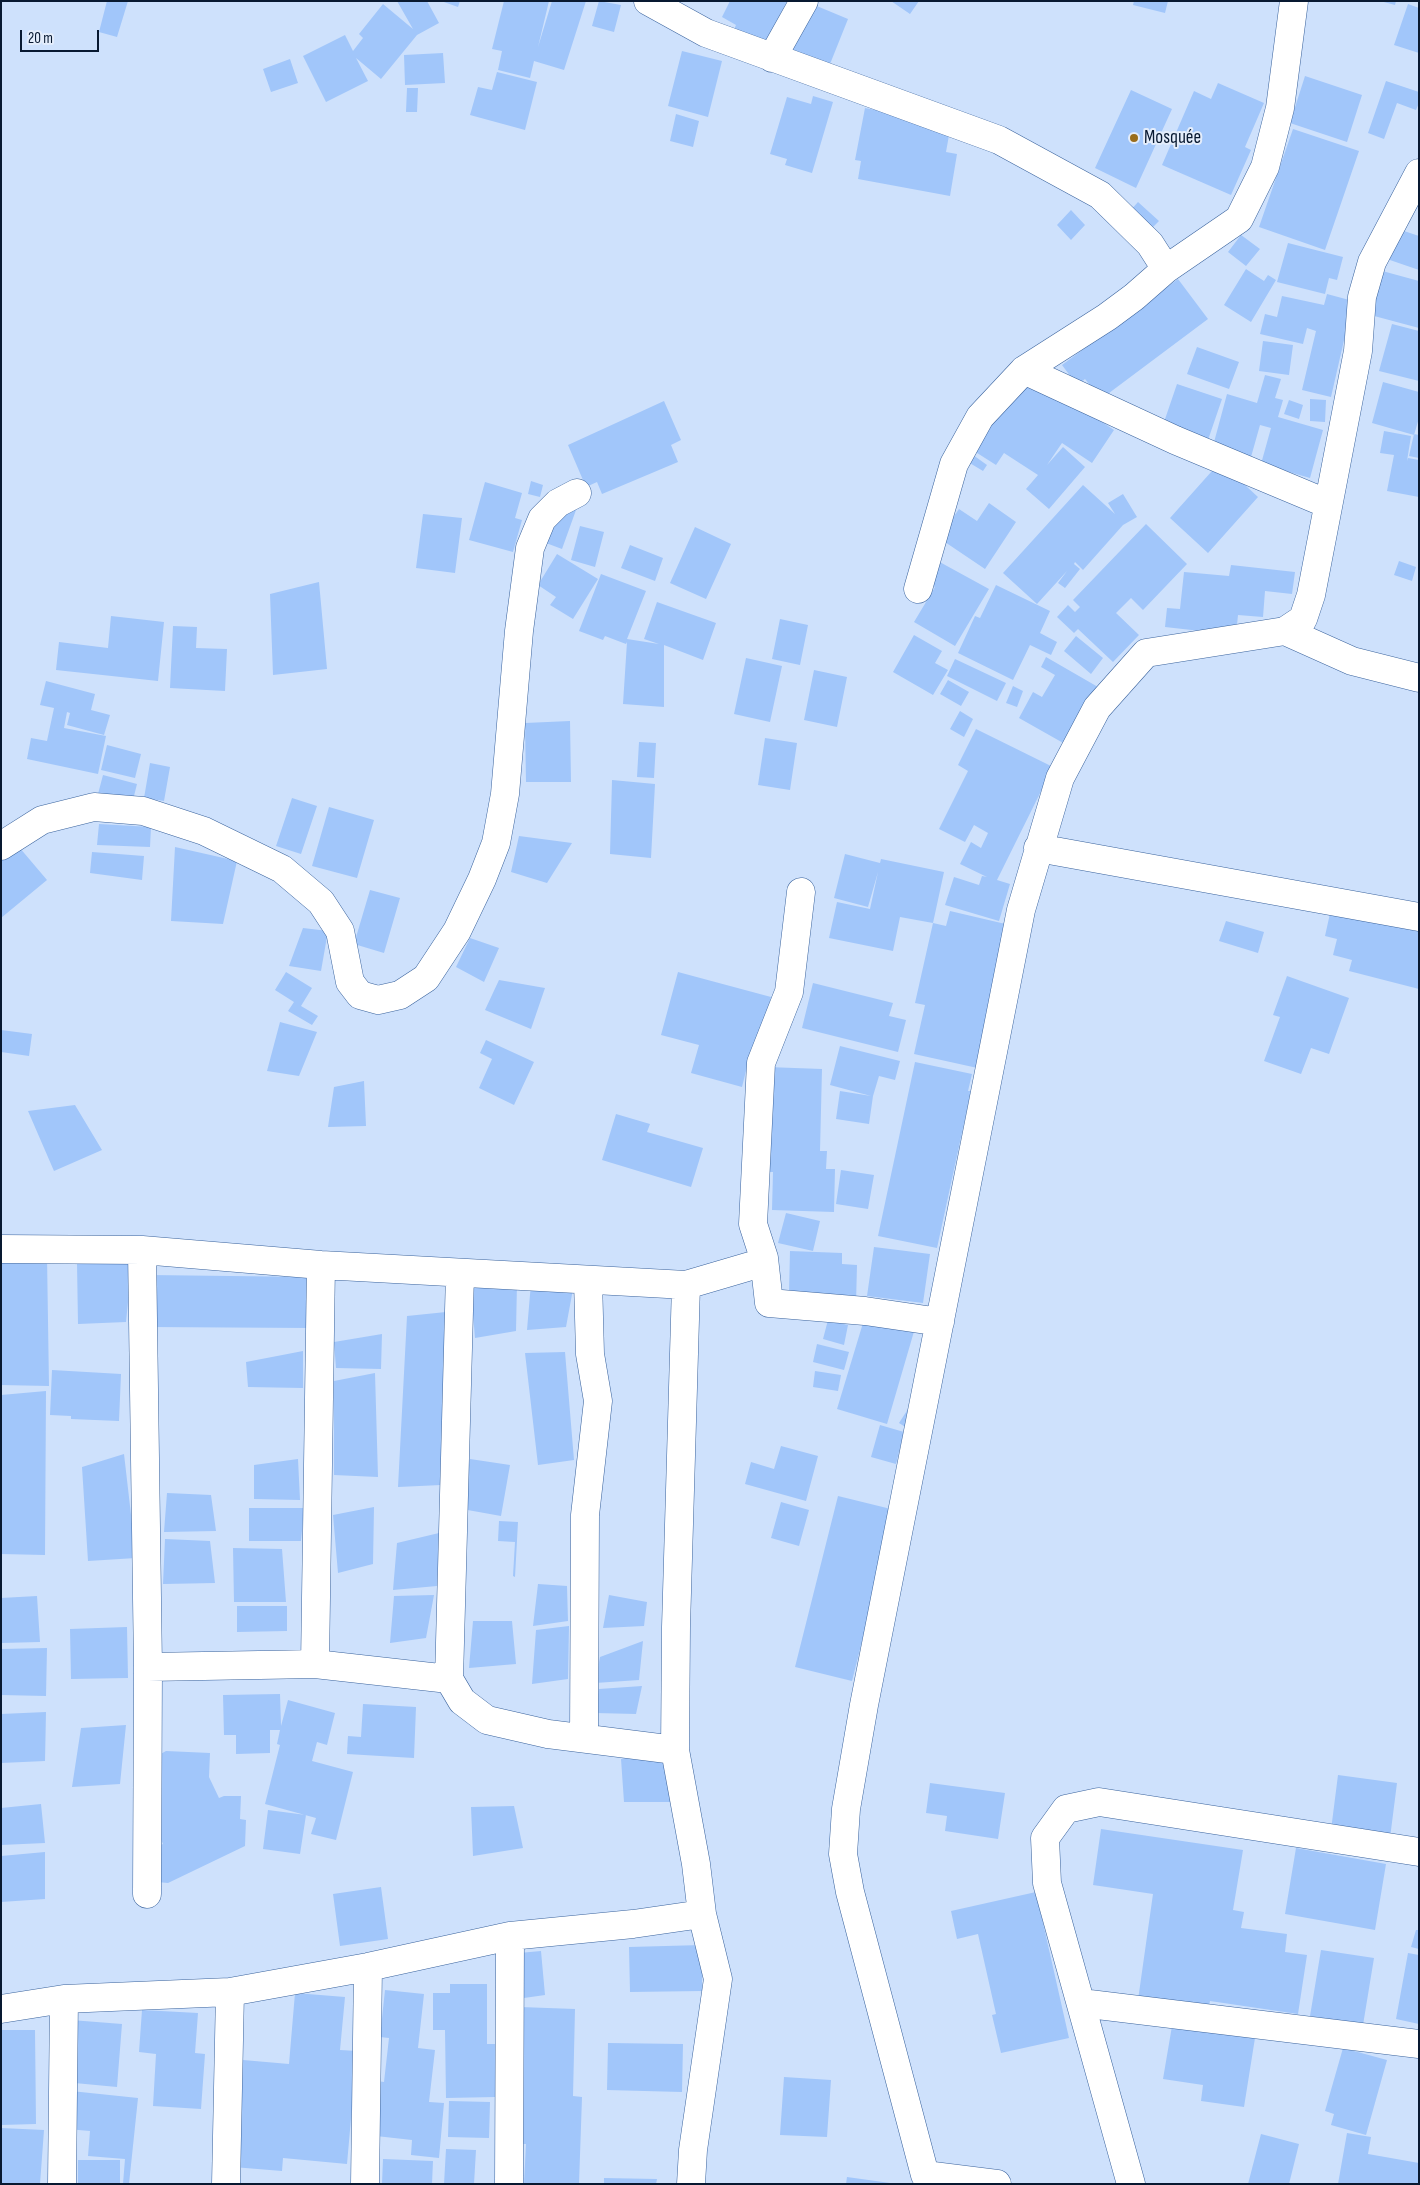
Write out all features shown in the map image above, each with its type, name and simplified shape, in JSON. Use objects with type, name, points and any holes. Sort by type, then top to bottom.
[{"type":"street","points":[[648,1],[706,33],[999,140],[1100,195],[1150,244],[1166,268]]},
{"type":"street","points":[[772,58],[804,1]]},
{"type":"street","points":[[918,589],[954,464],[980,417],[1024,370],[1107,318],[1166,268],[1239,219],[1265,167],[1280,108],[1294,1]]},
{"type":"street","points":[[997,2184],[925,2175],[850,1892],[843,1854],[846,1809],[864,1706],[1021,910],[1060,778],[1097,708],[1146,653],[1285,631],[1303,619],[1311,595],[1358,350],[1362,297],[1372,262],[1419,173]]},
{"type":"street","points":[[1024,370],[1175,440],[1328,504]]},
{"type":"street","points":[[1,846],[42,820],[94,806],[143,811],[204,831],[282,869],[321,902],[340,931],[350,982],[360,995],[378,1000],[400,995],[426,978],[457,931],[482,879],[496,842],[505,794],[519,631],[530,548],[542,519],[558,503],[577,493]]},
{"type":"street","points":[[1285,631],[1352,660],[1419,678]]},
{"type":"street","points":[[1038,848],[1419,917]]},
{"type":"street","points":[[801,892],[789,992],[761,1063],[754,1224],[764,1258],[769,1303],[866,1311],[940,1322]]},
{"type":"street","points":[[1,1249],[142,1250],[460,1274],[686,1285],[754,1265],[764,1258]]},
{"type":"street","points":[[142,1250],[148,1667],[147,1894]]},
{"type":"street","points":[[315,1664],[321,1265]]},
{"type":"street","points":[[460,1274],[449,1679],[462,1701],[487,1720],[548,1734],[675,1750]]},
{"type":"street","points":[[584,1738],[585,1515],[598,1401],[590,1354],[588,1280]]},
{"type":"street","points":[[686,1285],[676,1627],[675,1750],[696,1864],[702,1914],[718,1979],[693,2150],[691,2184]]},
{"type":"street","points":[[148,1667],[315,1664],[449,1679]]},
{"type":"street","points":[[1131,2184],[1048,1883],[1045,1838],[1066,1809],[1099,1802],[1419,1852]]},
{"type":"street","points":[[1,2009],[64,1999],[230,1992],[368,1967],[510,1936],[632,1924],[702,1914]]},
{"type":"street","points":[[509,2184],[510,1936]]},
{"type":"street","points":[[365,2184],[368,1967]]},
{"type":"street","points":[[226,2184],[230,1992]]},
{"type":"street","points":[[62,2184],[64,1999]]},
{"type":"street","points":[[1081,2003],[1419,2044]]},
{"type":"building","points":[[107,1],[128,1],[117,37],[99,32]]},
{"type":"building","points":[[397,1],[427,1],[439,23],[417,35],[381,79],[356,58],[368,81],[326,102],[303,56],[345,35],[353,51],[363,38],[359,34],[383,4],[413,29]]},
{"type":"building","points":[[441,1],[460,1],[458,7]]},
{"type":"building","points":[[504,1],[549,1],[538,47],[552,1],[586,1],[564,70],[534,61],[530,78],[498,70],[502,51],[492,49]]},
{"type":"building","points":[[599,1],[621,5],[614,32],[592,26]]},
{"type":"building","points":[[730,1],[787,1],[762,50],[732,34],[736,25],[722,17]]},
{"type":"building","points":[[891,1],[919,1],[910,14]]},
{"type":"building","points":[[1134,1],[1168,1],[1165,13],[1133,5]]},
{"type":"building","points":[[1380,1],[1396,1],[1395,5]]},
{"type":"building","points":[[812,4],[848,19],[828,69],[791,53]]},
{"type":"building","points":[[1408,4],[1419,8],[1419,53],[1394,45]]},
{"type":"building","points":[[682,51],[722,61],[708,117],[668,106]]},
{"type":"building","points":[[443,53],[445,83],[405,85],[404,55]]},
{"type":"building","points":[[290,59],[298,83],[271,92],[263,69]]},
{"type":"building","points":[[497,72],[537,82],[525,130],[470,115],[478,87],[492,90]]},
{"type":"building","points":[[1305,76],[1362,95],[1347,142],[1290,123]]},
{"type":"building","points":[[1386,81],[1419,92],[1419,103],[1416,110],[1397,103],[1384,139],[1368,133]]},
{"type":"building","points":[[1218,83],[1264,103],[1245,147],[1251,150],[1231,195],[1162,165],[1194,91],[1211,99]]},
{"type":"building","points":[[407,88],[418,88],[417,112],[406,112]]},
{"type":"building","name":"Mosquée","points":[[1131,90],[1172,109],[1136,188],[1095,168]]},
{"type":"building","points":[[813,96],[833,102],[812,173],[785,165],[787,159],[770,154],[787,97],[811,104]]},
{"type":"building","points":[[865,108],[951,124],[946,152],[957,154],[950,196],[858,179],[861,161],[855,160]]},
{"type":"building","points":[[676,114],[699,121],[693,147],[670,141]]},
{"type":"building","points":[[1293,129],[1359,151],[1325,250],[1259,227]]},
{"type":"building","points":[[1138,202],[1159,221],[1150,230],[1130,211]]},
{"type":"building","points":[[1071,210],[1085,225],[1071,240],[1057,225]]},
{"type":"building","points":[[1398,229],[1419,236],[1419,270],[1387,259]]},
{"type":"building","points":[[1241,235],[1260,249],[1246,266],[1228,252]]},
{"type":"building","points":[[1288,243],[1343,257],[1337,280],[1329,278],[1325,294],[1277,282]]},
{"type":"building","points":[[1246,269],[1264,281],[1268,275],[1276,280],[1251,322],[1224,305]]},
{"type":"building","points":[[1375,269],[1419,281],[1419,328],[1363,313]]},
{"type":"building","points":[[1178,279],[1208,319],[1101,399],[1085,379],[1077,385],[1062,365]]},
{"type":"building","points":[[1327,294],[1353,301],[1331,397],[1302,390],[1316,331],[1307,328],[1303,344],[1260,334],[1265,314],[1277,317],[1282,296],[1324,305]]},
{"type":"building","points":[[1392,324],[1419,331],[1419,381],[1379,371]]},
{"type":"building","points":[[1263,341],[1293,345],[1289,375],[1259,371]]},
{"type":"building","points":[[1197,347],[1239,362],[1229,389],[1187,374]]},
{"type":"building","points":[[1265,375],[1281,379],[1275,398],[1283,400],[1278,417],[1323,430],[1310,478],[1261,464],[1271,428],[1260,425],[1251,457],[1213,446],[1227,394],[1257,403]]},
{"type":"building","points":[[1023,377],[1065,397],[1114,430],[1092,463],[1062,443],[1047,465],[1063,447],[1085,467],[1049,509],[1026,489],[1038,475],[1004,453],[996,465],[974,451]]},
{"type":"building","points":[[1383,382],[1419,392],[1419,418],[1414,435],[1372,423]]},
{"type":"building","points":[[1177,384],[1222,399],[1208,440],[1163,425]]},
{"type":"building","points":[[1310,399],[1326,400],[1325,422],[1310,421]]},
{"type":"building","points":[[1289,400],[1303,405],[1299,419],[1284,414]]},
{"type":"building","points":[[664,401],[681,440],[671,445],[678,462],[602,494],[597,482],[586,487],[568,445]]},
{"type":"building","points":[[1384,431],[1411,436],[1407,461],[1408,458],[1419,460],[1419,497],[1387,491],[1394,455],[1380,453]]},
{"type":"building","points":[[1414,434],[1419,435],[1419,458],[1409,456]]},
{"type":"building","points":[[973,455],[987,465],[983,471],[968,462]]},
{"type":"building","points":[[1220,462],[1258,497],[1208,553],[1170,518]]},
{"type":"building","points":[[531,481],[543,485],[540,497],[528,494]]},
{"type":"building","points":[[485,482],[522,493],[515,518],[522,520],[513,552],[469,540]]},
{"type":"building","points":[[1083,485],[1115,514],[1108,503],[1123,494],[1137,517],[1123,525],[1083,570],[1075,562],[1074,564],[1080,569],[1065,588],[1058,583],[1067,571],[1037,604],[1003,573]]},
{"type":"building","points":[[989,503],[1016,522],[985,569],[939,538],[959,509],[977,521]]},
{"type":"building","points":[[560,504],[576,510],[562,549],[546,543]]},
{"type":"building","points":[[423,514],[462,518],[455,573],[416,568]]},
{"type":"building","points":[[1146,524],[1187,564],[1143,610],[1131,598],[1116,613],[1139,635],[1113,662],[1078,629],[1074,633],[1057,617],[1068,605],[1075,612],[1080,607],[1073,600]]},
{"type":"building","points":[[580,526],[604,532],[595,567],[571,560]]},
{"type":"building","points":[[695,527],[731,544],[706,599],[670,583]]},
{"type":"building","points":[[630,545],[663,558],[655,581],[621,568]]},
{"type":"building","points":[[557,554],[598,579],[573,619],[550,605],[556,597],[538,585]]},
{"type":"building","points":[[936,560],[989,589],[955,646],[914,622],[935,587],[924,580]]},
{"type":"building","points":[[1399,561],[1416,567],[1412,581],[1394,575]]},
{"type":"building","points":[[1231,565],[1295,572],[1292,594],[1265,591],[1263,617],[1238,615],[1236,635],[1165,627],[1167,608],[1180,609],[1184,572],[1229,576]]},
{"type":"building","points":[[601,574],[646,591],[627,639],[659,644],[644,639],[657,602],[716,623],[703,660],[664,645],[664,707],[623,704],[627,642],[626,644],[605,636],[603,640],[579,631]]},
{"type":"building","points":[[319,582],[327,669],[273,675],[270,594]]},
{"type":"building","points":[[996,585],[1050,611],[1040,633],[1057,642],[1051,655],[1030,645],[1013,680],[958,653],[975,616],[980,618]]},
{"type":"building","points":[[111,616],[164,622],[158,681],[56,670],[59,642],[108,648]]},
{"type":"building","points":[[780,619],[808,625],[800,665],[772,659]]},
{"type":"building","points":[[173,626],[197,627],[196,648],[227,649],[225,691],[170,688]]},
{"type":"building","points":[[914,635],[942,651],[935,663],[948,670],[933,695],[893,672]]},
{"type":"building","points":[[1076,636],[1103,658],[1091,674],[1064,651]]},
{"type":"building","points":[[1046,657],[1098,687],[1065,744],[1019,718],[1033,692],[1042,697],[1055,675],[1041,667]]},
{"type":"building","points":[[746,658],[782,666],[770,722],[734,714]]},
{"type":"building","points":[[955,659],[1006,683],[997,701],[947,676]]},
{"type":"building","points":[[814,670],[847,677],[837,727],[804,720]]},
{"type":"building","points":[[948,680],[969,692],[961,706],[940,694]]},
{"type":"building","points":[[46,681],[95,694],[91,710],[110,715],[104,735],[67,725],[70,713],[67,712],[64,728],[106,736],[98,774],[27,759],[31,738],[47,741],[54,708],[40,705]]},
{"type":"building","points":[[1013,686],[1023,691],[1017,707],[1006,703]]},
{"type":"building","points":[[960,711],[973,719],[964,737],[950,729]]},
{"type":"building","points":[[570,721],[571,782],[526,782],[525,723]]},
{"type":"building","points":[[976,729],[1053,767],[997,880],[1010,884],[999,921],[945,905],[954,877],[979,885],[982,876],[987,877],[960,864],[971,842],[981,848],[988,833],[974,825],[965,842],[939,829],[968,771],[958,765]]},
{"type":"building","points":[[765,738],[797,743],[790,790],[758,785]]},
{"type":"building","points":[[639,742],[656,743],[654,778],[637,777]]},
{"type":"building","points":[[107,745],[141,754],[135,778],[101,770]]},
{"type":"building","points":[[150,763],[170,767],[164,801],[144,798]]},
{"type":"building","points":[[103,775],[137,784],[132,804],[98,794]]},
{"type":"building","points":[[612,780],[655,784],[651,858],[610,854]]},
{"type":"building","points":[[292,798],[317,806],[301,854],[276,846]]},
{"type":"building","points":[[329,807],[374,820],[357,878],[312,866]]},
{"type":"building","points":[[99,824],[151,827],[150,847],[97,845]]},
{"type":"building","points":[[519,836],[572,843],[547,883],[511,872]]},
{"type":"building","points":[[19,847],[47,880],[1,918],[1,861]]},
{"type":"building","points":[[175,847],[237,861],[223,924],[171,921]]},
{"type":"building","points":[[92,852],[144,856],[142,880],[90,873]]},
{"type":"building","points":[[845,854],[880,863],[881,859],[944,872],[933,923],[900,917],[893,951],[829,938],[837,902],[870,909],[878,872],[868,907],[834,898]]},
{"type":"building","points":[[370,890],[400,898],[384,953],[354,944]]},
{"type":"building","points":[[1331,909],[1419,932],[1419,989],[1349,971],[1352,960],[1333,955],[1337,939],[1325,936]]},
{"type":"building","points":[[950,911],[1014,926],[982,1069],[914,1054],[925,1005],[915,1003],[933,923],[946,926]]},
{"type":"building","points":[[1226,921],[1264,932],[1258,953],[1219,941]]},
{"type":"building","points":[[303,928],[328,931],[321,971],[289,966]]},
{"type":"building","points":[[470,938],[499,948],[484,982],[456,967]]},
{"type":"building","points":[[286,972],[312,988],[301,1006],[318,1016],[312,1025],[288,1011],[294,1002],[275,990]]},
{"type":"building","points":[[678,972],[771,997],[758,1049],[752,1047],[742,1087],[691,1073],[699,1045],[661,1035]]},
{"type":"building","points":[[1287,976],[1349,998],[1329,1054],[1311,1048],[1301,1074],[1264,1061],[1280,1017],[1273,1015]]},
{"type":"building","points":[[499,980],[545,988],[531,1029],[485,1010]]},
{"type":"building","points":[[813,983],[893,1003],[889,1016],[906,1020],[898,1052],[802,1028]]},
{"type":"building","points":[[280,1022],[317,1032],[299,1076],[267,1071]]},
{"type":"building","points":[[1,1030],[32,1034],[29,1056],[1,1052]]},
{"type":"building","points":[[486,1040],[534,1062],[514,1105],[479,1088],[492,1059],[480,1053]]},
{"type":"building","points":[[840,1046],[900,1061],[895,1080],[879,1076],[873,1096],[869,1124],[836,1119],[840,1091],[871,1096],[830,1085]]},
{"type":"building","points":[[915,1062],[972,1074],[968,1091],[971,1091],[937,1248],[878,1236]]},
{"type":"building","points":[[767,1067],[822,1069],[820,1151],[827,1151],[826,1169],[835,1169],[834,1212],[772,1210],[773,1172],[764,1172]]},
{"type":"building","points":[[364,1081],[366,1126],[328,1127],[334,1087]]},
{"type":"building","points":[[75,1105],[102,1150],[54,1171],[28,1111]]},
{"type":"building","points":[[616,1114],[650,1124],[647,1132],[703,1148],[691,1187],[602,1160]]},
{"type":"building","points":[[841,1170],[874,1175],[868,1209],[836,1204]]},
{"type":"building","points":[[786,1213],[820,1221],[813,1251],[778,1243]]},
{"type":"building","points":[[874,1247],[930,1254],[923,1303],[867,1296]]},
{"type":"building","points":[[790,1251],[842,1253],[842,1264],[857,1265],[856,1304],[789,1294]]},
{"type":"building","points":[[1,1253],[47,1256],[49,1386],[1,1385]]},
{"type":"building","points":[[77,1263],[132,1263],[126,1322],[78,1324]]},
{"type":"building","points":[[149,1275],[312,1277],[311,1328],[148,1327]]},
{"type":"building","points":[[470,1279],[517,1283],[516,1331],[475,1338]]},
{"type":"building","points":[[531,1283],[573,1289],[566,1327],[527,1330]]},
{"type":"building","points":[[446,1312],[441,1485],[398,1487],[407,1316]]},
{"type":"building","points":[[866,1313],[915,1328],[887,1424],[837,1409]]},
{"type":"building","points":[[828,1320],[848,1325],[844,1345],[823,1339]]},
{"type":"building","points":[[382,1334],[381,1369],[336,1368],[334,1342]]},
{"type":"building","points":[[817,1344],[849,1352],[844,1370],[813,1362]]},
{"type":"building","points":[[303,1351],[303,1388],[248,1387],[246,1362]]},
{"type":"building","points":[[565,1352],[574,1460],[538,1465],[525,1353]]},
{"type":"building","points":[[52,1370],[121,1374],[119,1421],[71,1419],[71,1416],[50,1415]]},
{"type":"building","points":[[815,1371],[841,1375],[838,1391],[813,1387]]},
{"type":"building","points":[[375,1373],[378,1477],[334,1475],[334,1381]]},
{"type":"building","points":[[46,1391],[45,1555],[1,1554],[1,1395]]},
{"type":"building","points":[[910,1406],[907,1428],[899,1423]]},
{"type":"building","points":[[880,1425],[904,1432],[896,1464],[871,1457]]},
{"type":"building","points":[[781,1446],[818,1456],[806,1501],[745,1484],[751,1462],[774,1469]]},
{"type":"building","points":[[124,1454],[136,1558],[88,1561],[82,1467]]},
{"type":"building","points":[[298,1459],[300,1500],[254,1499],[254,1465]]},
{"type":"building","points":[[470,1459],[510,1465],[501,1516],[462,1509]]},
{"type":"building","points":[[167,1493],[211,1495],[216,1531],[164,1532]]},
{"type":"building","points":[[838,1496],[895,1510],[852,1681],[795,1667]]},
{"type":"building","points":[[781,1502],[809,1510],[799,1546],[771,1538]]},
{"type":"building","points":[[374,1507],[373,1564],[338,1573],[333,1515]]},
{"type":"building","points":[[249,1508],[304,1508],[301,1541],[249,1541]]},
{"type":"building","points":[[499,1521],[518,1522],[515,1577],[513,1576],[515,1542],[498,1541]]},
{"type":"building","points":[[439,1533],[437,1586],[393,1590],[397,1543]]},
{"type":"building","points":[[165,1539],[210,1541],[215,1583],[163,1584]]},
{"type":"building","points":[[233,1548],[282,1549],[286,1602],[234,1602]]},
{"type":"building","points":[[538,1584],[567,1586],[568,1621],[533,1626]]},
{"type":"building","points":[[434,1595],[426,1638],[390,1643],[394,1596]]},
{"type":"building","points":[[609,1595],[647,1602],[644,1626],[603,1628]]},
{"type":"building","points":[[37,1596],[40,1642],[1,1643],[1,1598]]},
{"type":"building","points":[[237,1606],[287,1606],[287,1631],[237,1632]]},
{"type":"building","points":[[473,1621],[512,1621],[516,1664],[469,1668]]},
{"type":"building","points":[[569,1626],[568,1679],[532,1684],[536,1630]]},
{"type":"building","points":[[127,1627],[128,1678],[71,1679],[70,1629]]},
{"type":"building","points":[[643,1641],[639,1680],[595,1683],[600,1657]]},
{"type":"building","points":[[47,1648],[46,1696],[1,1695],[1,1649]]},
{"type":"building","points":[[642,1686],[636,1714],[595,1713],[599,1689]]},
{"type":"building","points":[[280,1694],[281,1726],[288,1700],[335,1713],[327,1745],[317,1742],[312,1761],[353,1772],[336,1840],[311,1834],[316,1818],[265,1804],[280,1745],[277,1744],[280,1730],[270,1730],[270,1753],[236,1754],[236,1735],[224,1735],[223,1695]]},
{"type":"building","points":[[363,1704],[416,1707],[414,1758],[347,1754],[348,1736],[361,1737]]},
{"type":"building","points":[[46,1712],[45,1761],[1,1763],[1,1714]]},
{"type":"building","points":[[126,1725],[120,1784],[72,1787],[81,1728]]},
{"type":"building","points":[[166,1751],[210,1753],[209,1777],[219,1798],[224,1796],[241,1796],[240,1819],[246,1820],[245,1846],[168,1883],[157,1882],[153,1848],[163,1844],[158,1833],[157,1756]]},
{"type":"building","points":[[666,1752],[671,1802],[624,1802],[621,1759]]},
{"type":"building","points":[[1338,1775],[1397,1783],[1390,1838],[1331,1830]]},
{"type":"building","points":[[930,1783],[1005,1793],[998,1839],[945,1831],[947,1816],[926,1813]]},
{"type":"building","points":[[41,1804],[45,1843],[1,1845],[1,1808]]},
{"type":"building","points":[[514,1806],[523,1848],[473,1856],[471,1807]]},
{"type":"building","points":[[268,1810],[306,1815],[300,1854],[263,1849]]},
{"type":"building","points":[[1101,1829],[1243,1850],[1233,1910],[1244,1912],[1241,1928],[1287,1934],[1285,1952],[1307,1955],[1298,2014],[1210,2001],[1208,2010],[1138,2000],[1153,1894],[1093,1885]]},
{"type":"building","points":[[1296,1848],[1386,1864],[1375,1930],[1285,1914]]},
{"type":"building","points":[[45,1852],[45,1899],[1,1902],[1,1856]]},
{"type":"building","points":[[381,1887],[388,1939],[340,1946],[333,1894]]},
{"type":"building","points":[[1036,1892],[1069,2038],[1001,2053],[992,2015],[996,2014],[978,1934],[957,1939],[951,1911]]},
{"type":"building","points":[[1416,1930],[1419,1930],[1419,1949],[1411,1947]]},
{"type":"building","points":[[702,1945],[702,1991],[630,1992],[629,1947]]},
{"type":"building","points":[[1321,1950],[1374,1958],[1363,2025],[1310,2016]]},
{"type":"building","points":[[541,1951],[545,1995],[524,1998],[519,1953]]},
{"type":"building","points":[[1408,1953],[1419,1955],[1419,2024],[1396,2019]]},
{"type":"building","points":[[450,1984],[487,1984],[487,2044],[495,2044],[496,2097],[446,2098],[445,2030],[433,2030],[433,1993],[450,1993]]},
{"type":"building","points":[[385,1990],[424,1994],[418,2048],[435,2050],[429,2102],[444,2103],[439,2158],[411,2155],[412,2140],[376,2136],[377,2081],[384,2082],[389,2038],[380,2037]]},
{"type":"building","points":[[295,1993],[345,1997],[340,2050],[357,2051],[347,2164],[283,2158],[282,2171],[233,2167],[243,2060],[289,2064]]},
{"type":"building","points":[[520,2007],[575,2009],[573,2096],[582,2097],[579,2184],[524,2184],[526,2144],[516,2144]]},
{"type":"building","points":[[142,2010],[198,2013],[195,2053],[205,2054],[201,2109],[153,2106],[156,2054],[139,2052]]},
{"type":"building","points":[[71,2020],[122,2024],[117,2087],[64,2082]]},
{"type":"building","points":[[1172,2026],[1255,2038],[1244,2107],[1201,2101],[1203,2085],[1163,2079]]},
{"type":"building","points":[[1,2030],[35,2030],[36,2124],[1,2125]]},
{"type":"building","points":[[608,2043],[683,2044],[682,2092],[607,2090]]},
{"type":"building","points":[[1343,2048],[1387,2060],[1366,2135],[1331,2125],[1334,2114],[1325,2111]]},
{"type":"building","points":[[784,2077],[831,2080],[827,2137],[780,2135]]},
{"type":"building","points":[[71,2091],[138,2098],[129,2184],[123,2184],[125,2159],[88,2156],[90,2131],[67,2129]]},
{"type":"building","points":[[449,2101],[490,2102],[489,2138],[448,2137]]},
{"type":"building","points":[[1,2128],[44,2130],[40,2184],[1,2184]]},
{"type":"building","points":[[1347,2133],[1371,2137],[1368,2154],[1419,2163],[1419,2184],[1338,2184]]},
{"type":"building","points":[[1261,2134],[1299,2144],[1289,2184],[1248,2184]]},
{"type":"building","points":[[446,2149],[476,2150],[474,2184],[444,2184]]},
{"type":"building","points":[[383,2159],[433,2161],[432,2184],[382,2184]]},
{"type":"building","points":[[78,2160],[120,2160],[120,2184],[78,2184]]},
{"type":"building","points":[[847,2177],[890,2183],[890,2184],[846,2184]]},
{"type":"building","points":[[604,2178],[657,2179],[656,2184],[604,2184]]},
{"type":"place","name":"Mosquée","points":[[1134,138]]}]
